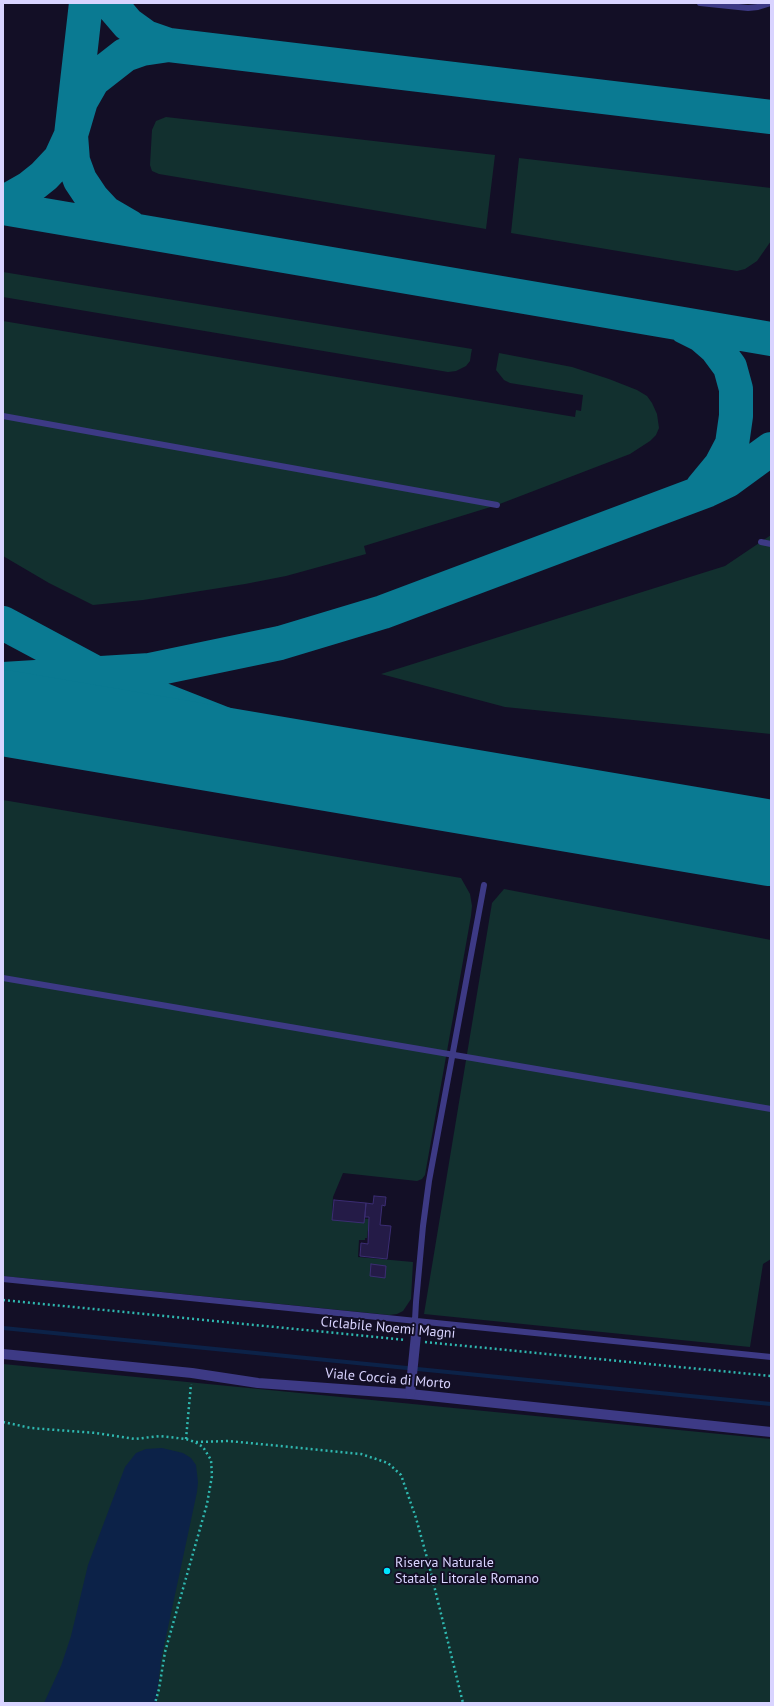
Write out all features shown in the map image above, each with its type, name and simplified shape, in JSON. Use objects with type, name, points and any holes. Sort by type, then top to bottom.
[{"type":"street","points":[[410,1394],[416,1339]]},
{"type":"street","name":"Viale Coccia di Morto","points":[[3,1354],[192,1373],[258,1383],[410,1394],[771,1432]]},
{"type":"lane","points":[[700,3],[748,8],[764,6],[771,3]]},
{"type":"lane","points":[[3,416],[497,505]]},
{"type":"lane","points":[[761,542],[771,544]]},
{"type":"lane","points":[[416,1339],[415,1320],[423,1226],[429,1181],[484,885]]},
{"type":"lane","points":[[3,978],[771,1109]]},
{"type":"lane","points":[[3,1279],[771,1356]]},
{"type":"path","name":"Ciclabile Noemi Magni","points":[[3,1300],[416,1339],[771,1376]]},
{"type":"path","points":[[186,1439],[192,1373]]},
{"type":"path","points":[[3,1422],[31,1428],[96,1433],[135,1439],[160,1436],[186,1439],[196,1442],[229,1441],[361,1454],[388,1463],[401,1475],[416,1518],[463,1703]]},
{"type":"path","points":[[154,1703],[159,1689],[164,1652],[207,1504],[212,1476],[211,1460],[203,1447],[196,1442]]},
{"type":"green space","points":[[166,117],[495,155],[486,229],[159,174],[152,171],[150,165],[152,130],[156,121]]},
{"type":"green space","points":[[519,158],[771,188],[771,241],[757,261],[745,269],[737,271],[511,233]]},
{"type":"green space","points":[[3,272],[472,349],[470,361],[466,366],[456,371],[448,372],[3,297]]},
{"type":"green space","points":[[3,321],[575,417],[576,410],[581,411],[583,395],[510,383],[504,380],[496,370],[499,353],[572,367],[637,390],[647,396],[652,403],[657,414],[659,428],[656,435],[650,441],[630,454],[497,505],[364,546],[366,554],[286,576],[245,584],[143,600],[93,605],[49,583],[3,556]]},
{"type":"green space","points":[[771,535],[771,734],[505,707],[381,674],[725,566]]},
{"type":"green space","points":[[3,800],[461,878],[470,894],[472,906],[471,916],[425,1175],[422,1179],[417,1181],[343,1173],[333,1197],[332,1216],[369,1219],[367,1238],[365,1238],[365,1240],[359,1240],[358,1257],[413,1262],[411,1299],[403,1311],[397,1314],[389,1315],[3,1276]]},
{"type":"green space","points":[[504,889],[771,940],[771,1259],[763,1264],[750,1347],[424,1314],[492,903]]},
{"type":"green space","name":"Riserva Naturale Statale Litorale Romano","points":[[3,1364],[771,1439],[771,1703],[3,1703]]},
{"type":"water","points":[[162,1448],[183,1453],[191,1458],[196,1465],[198,1482],[161,1660],[156,1703],[44,1703],[61,1666],[71,1636],[88,1565],[125,1467],[136,1453],[146,1449]]},
{"type":"building","points":[[374,1196],[386,1197],[385,1206],[382,1205],[380,1225],[391,1226],[387,1259],[360,1256],[361,1243],[368,1244],[369,1217],[365,1217],[366,1203],[373,1204]]},
{"type":"building","points":[[334,1200],[366,1203],[364,1223],[332,1220]]},
{"type":"building","points":[[371,1264],[386,1266],[385,1278],[370,1276]]},
{"type":"waterway","points":[[3,1328],[771,1404]]},
{"type":"taxiway","points":[[3,200],[8,200],[29,188],[44,176],[60,159],[71,135],[86,3]]},
{"type":"taxiway","points":[[110,3],[128,24],[146,37],[169,45],[142,49],[125,55],[93,80],[81,101],[71,135],[73,161],[80,180],[92,198],[106,213],[130,227]]},
{"type":"taxiway","points":[[169,45],[771,117]]},
{"type":"taxiway","points":[[3,208],[771,339]]},
{"type":"taxiway","points":[[685,327],[701,335],[716,348],[730,367],[736,389],[736,416],[732,444],[721,465],[702,488]]},
{"type":"taxiway","points":[[3,679],[150,670],[280,643],[383,612],[708,490],[727,481],[771,449]]},
{"type":"taxiway","points":[[3,623],[100,675],[230,726],[444,787]]},
{"type":"taxiway","points":[[600,812],[771,819]]},
{"type":"runway","points":[[3,713],[771,843]]},
{"type":"place","name":"Riserva Naturale Statale Litorale Romano","points":[[387,1571]]}]
